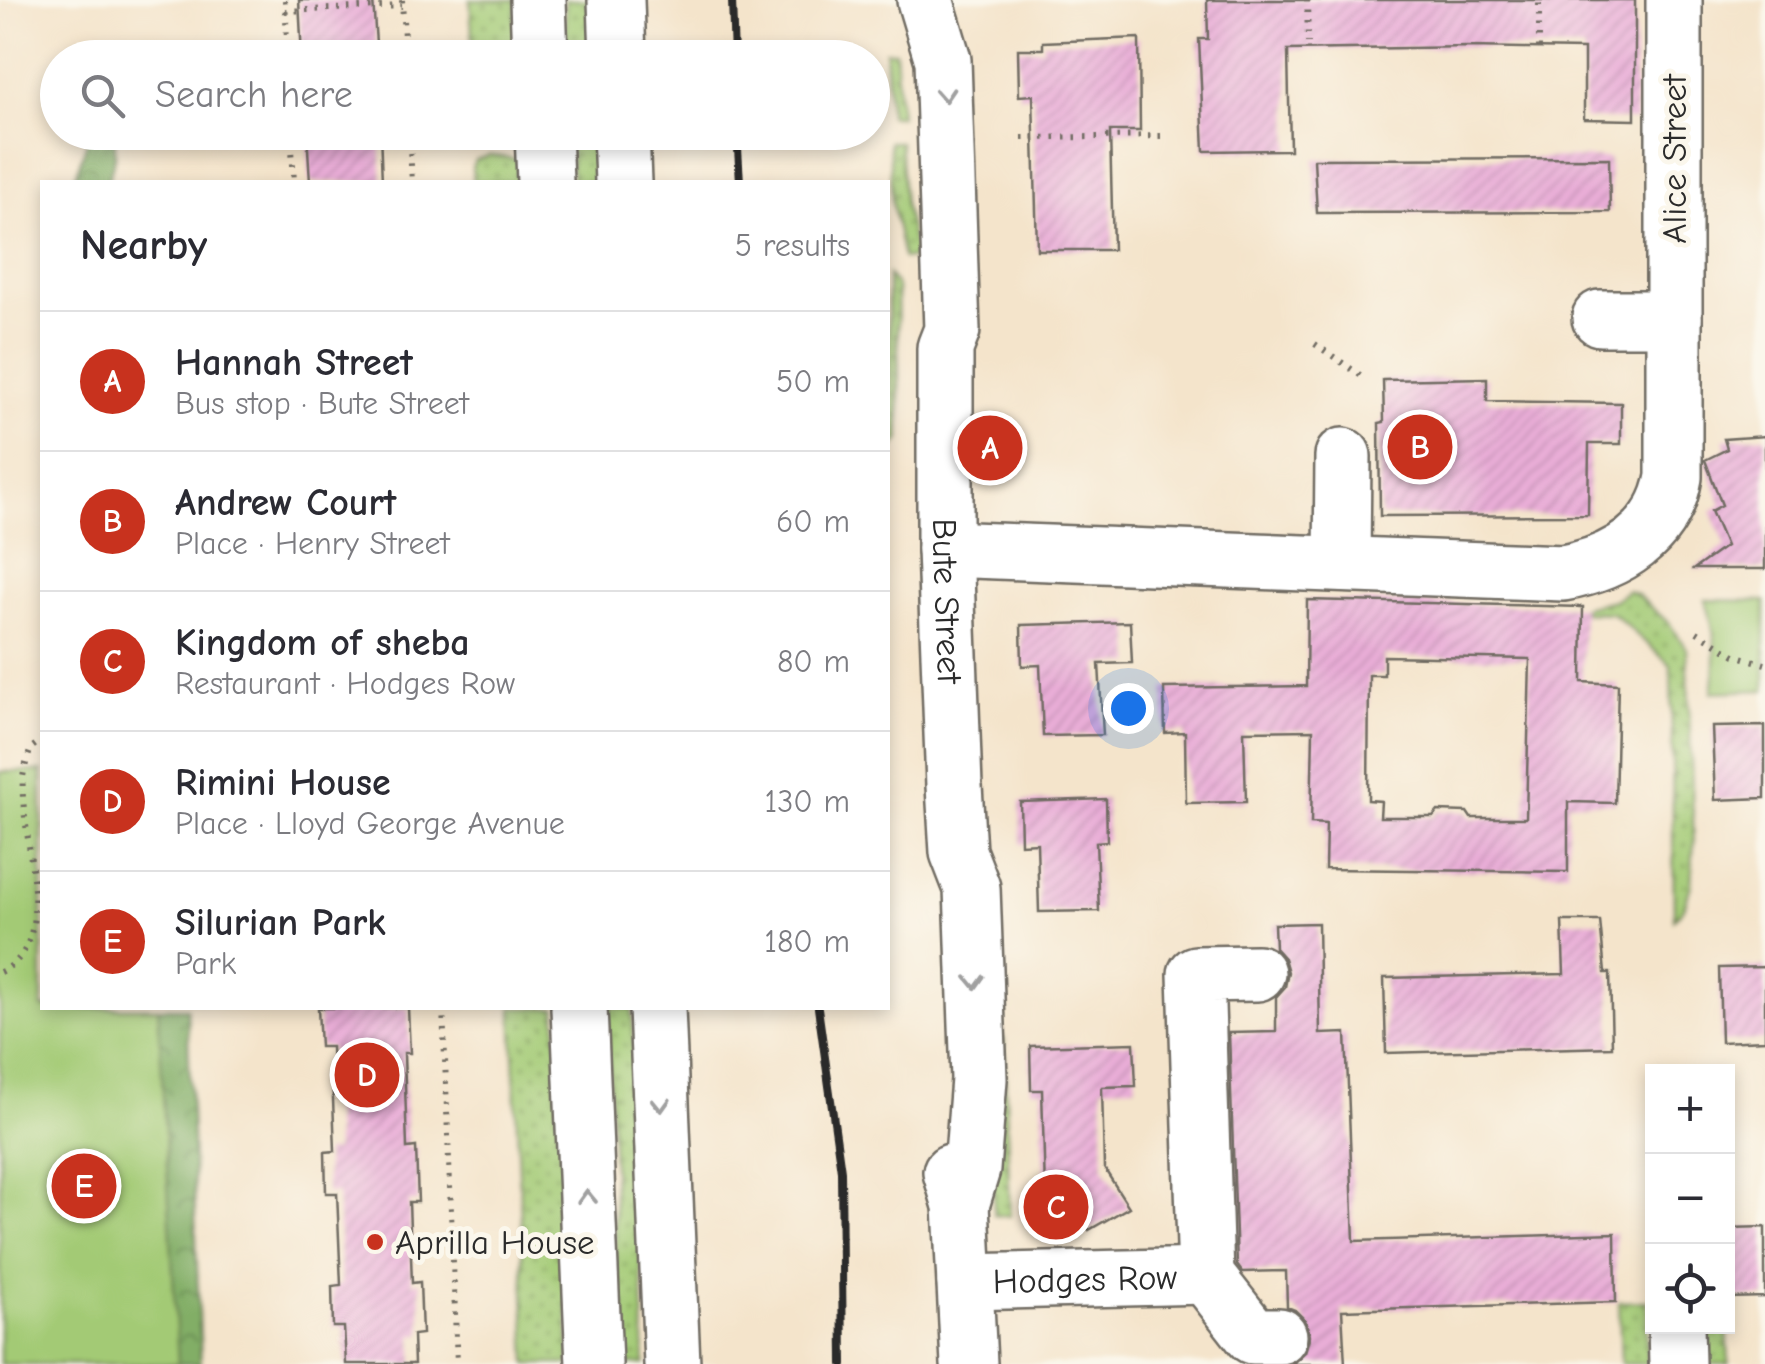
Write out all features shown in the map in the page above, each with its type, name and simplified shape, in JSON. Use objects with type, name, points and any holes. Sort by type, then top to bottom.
[{"type":"street","points":[[538,0],[539,40]]},
{"type":"street","points":[[616,0],[617,40]]},
{"type":"street","name":"Bute Street","points":[[894,0],[905,50],[914,191],[928,256],[935,326],[945,348]]},
{"type":"street","name":"Bute Street","points":[[925,0],[942,60],[947,126],[952,330],[945,348],[944,549],[958,852],[972,888],[978,1079],[972,1169],[960,1204],[969,1364]]},
{"type":"street","name":"Alice Street","points":[[1342,564],[1562,573],[1588,568],[1628,552],[1670,498],[1674,461],[1674,0]]},
{"type":"street","points":[[544,150],[545,180]]},
{"type":"street","points":[[622,150],[623,180]]},
{"type":"street","points":[[1600,318],[1674,318]]},
{"type":"street","points":[[944,549],[1342,564],[1343,456]]},
{"type":"street","points":[[1258,973],[1196,974],[1206,1276],[1252,1336],[1279,1336]]},
{"type":"street","points":[[579,1010],[594,1364]]},
{"type":"street","points":[[657,1010],[672,1364]]},
{"type":"street","name":"Hodges Row","points":[[965,1282],[1206,1276]]},
{"type":"street","points":[[1676,1334],[1677,1364]]},
{"type":"path","points":[[285,0],[287,40]]},
{"type":"path","points":[[1307,0],[1308,44]]},
{"type":"path","points":[[1538,48],[1540,0]]},
{"type":"path","points":[[285,11],[402,3],[404,40]]},
{"type":"path","points":[[1022,138],[1168,136]]},
{"type":"path","points":[[292,150],[294,180]]},
{"type":"path","points":[[410,150],[412,180]]},
{"type":"path","points":[[1314,344],[1363,377]]},
{"type":"path","points":[[1698,632],[1735,654],[1765,664]]},
{"type":"path","points":[[0,972],[23,958],[33,933],[33,885],[23,778],[31,748],[40,741]]},
{"type":"path","points":[[442,1010],[457,1364]]},
{"type":"green space","points":[[470,0],[516,0],[514,40],[472,40]]},
{"type":"green space","points":[[565,0],[590,0],[591,40],[566,40]]},
{"type":"green space","points":[[890,51],[895,51],[900,116],[890,116]]},
{"type":"green space","points":[[890,142],[900,142],[904,202],[916,257],[903,259],[892,203]]},
{"type":"green space","points":[[84,150],[115,150],[109,180],[74,180]]},
{"type":"green space","points":[[571,150],[596,150],[597,180],[572,180]]},
{"type":"green space","points":[[490,155],[522,160],[523,180],[473,180],[475,160]]},
{"type":"green space","points":[[890,278],[897,287],[900,439],[890,452]]},
{"type":"green space","points":[[1627,591],[1636,594],[1668,622],[1687,649],[1694,842],[1691,885],[1684,908],[1674,919],[1671,665],[1612,613],[1583,612],[1583,607],[1614,600]]},
{"type":"green space","points":[[1705,600],[1765,601],[1765,690],[1712,692],[1715,645]]},
{"type":"green space","points":[[40,771],[40,1010],[158,1010],[178,1364],[0,1364],[0,772]]},
{"type":"green space","points":[[0,998],[40,1010],[187,1010],[201,1364],[49,1364]]},
{"type":"green space","points":[[512,1010],[556,1010],[570,1364],[527,1364]]},
{"type":"green space","points":[[607,1010],[632,1010],[645,1364],[620,1364]]},
{"type":"green space","points":[[1004,1039],[1010,1216],[994,1215],[989,1040]]},
{"type":"green space","points":[[1645,1301],[1647,1364],[1621,1364],[1619,1302]]},
{"type":"green space","points":[[1706,1334],[1727,1334],[1729,1364],[1707,1364]]},
{"type":"building","points":[[299,0],[373,0],[376,40],[301,40]]},
{"type":"building","points":[[1207,0],[1635,0],[1635,120],[1584,119],[1584,49],[1288,50],[1290,150],[1204,151],[1199,39],[1208,39]]},
{"type":"building","points":[[1139,38],[1140,131],[1110,131],[1113,250],[1037,250],[1033,95],[1019,96],[1018,49],[1043,49],[1043,42]]},
{"type":"building","points":[[308,150],[381,150],[382,180],[310,180]]},
{"type":"building","points":[[1609,158],[1610,212],[1317,213],[1314,159]]},
{"type":"building","points":[[1487,378],[1487,401],[1621,403],[1621,444],[1589,444],[1588,515],[1380,516],[1379,423],[1384,422],[1383,380]]},
{"type":"building","points":[[1765,436],[1765,569],[1694,569],[1726,546],[1711,511],[1722,505],[1705,460],[1727,449],[1724,439]]},
{"type":"building","points":[[1307,600],[1583,607],[1582,682],[1618,684],[1615,803],[1568,802],[1568,872],[1325,869],[1326,824],[1311,823],[1313,730],[1244,731],[1246,802],[1186,803],[1185,732],[1165,733],[1164,688],[1306,686]],"holes":[[[1384,656],[1530,659],[1526,818],[1471,818],[1467,812],[1438,811],[1433,817],[1380,817],[1381,801],[1368,800],[1369,675],[1384,675]]]},
{"type":"building","points":[[1130,622],[1132,663],[1099,664],[1103,735],[1043,736],[1040,665],[1022,666],[1021,625]]},
{"type":"building","points":[[1765,726],[1765,798],[1715,800],[1712,727]]},
{"type":"building","points":[[1106,799],[1107,841],[1096,842],[1099,911],[1039,912],[1037,843],[1021,844],[1020,802]]},
{"type":"building","points":[[1562,921],[1600,921],[1605,973],[1610,973],[1612,1047],[1386,1053],[1384,978],[1564,974]]},
{"type":"building","points":[[1318,923],[1320,1034],[1346,1033],[1354,1241],[1615,1233],[1616,1302],[1342,1310],[1345,1364],[1292,1364],[1305,1352],[1310,1335],[1305,1320],[1287,1307],[1286,1271],[1242,1272],[1237,1265],[1229,1033],[1276,1032],[1276,997],[1285,987],[1288,972],[1284,958],[1275,948],[1274,924]]},
{"type":"building","points":[[1765,967],[1765,1040],[1721,1042],[1719,968]]},
{"type":"building","name":"Aprilla House","points":[[318,1010],[408,1010],[410,1053],[404,1053],[407,1148],[416,1147],[418,1202],[409,1202],[412,1283],[420,1282],[422,1334],[413,1335],[414,1364],[346,1364],[344,1327],[333,1327],[332,1286],[341,1285],[337,1193],[326,1193],[325,1152],[335,1151],[331,1047],[320,1047]]},
{"type":"building","points":[[1134,1043],[1136,1086],[1102,1087],[1104,1168],[1129,1207],[1089,1230],[1084,1221],[1061,1235],[1058,1224],[1046,1225],[1042,1090],[1031,1090],[1030,1046]]},
{"type":"building","points":[[1765,1227],[1765,1297],[1735,1298],[1735,1228]]},
{"type":"railway","points":[[732,0],[733,40]]},
{"type":"railway","points":[[738,150],[740,180]]},
{"type":"railway","points":[[818,1010],[841,1171],[843,1364]]},
{"type":"place","name":"Andrew Court","points":[[1420,447]]},
{"type":"place","name":"Hannah Street","points":[[990,448]]},
{"type":"place","name":"Rimini House","points":[[367,1075]]},
{"type":"place","name":"Silurian Park","points":[[84,1186]]},
{"type":"place","name":"Kingdom of sheba","points":[[1056,1207]]},
{"type":"place","name":"Aprilla House","points":[[375,1242]]}]
